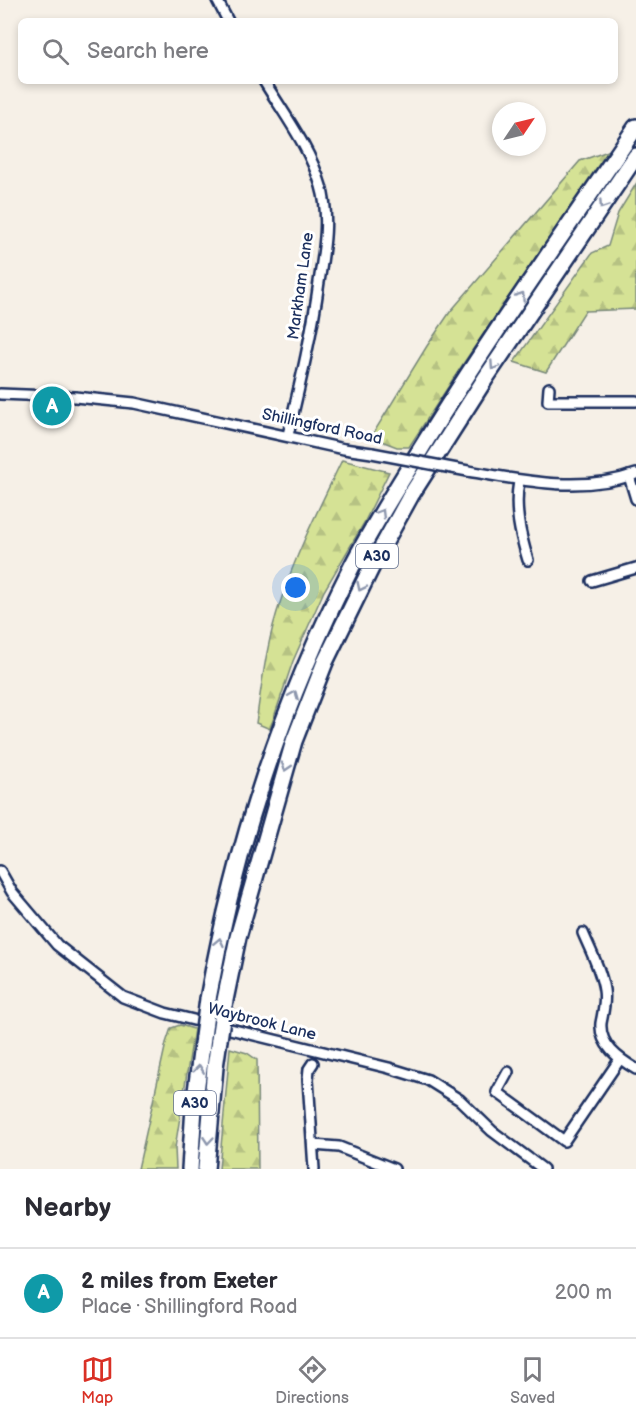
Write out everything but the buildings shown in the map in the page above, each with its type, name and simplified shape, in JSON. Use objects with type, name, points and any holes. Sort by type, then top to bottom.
[{"type":"highway","name":"A30","points":[[190,1169],[194,1107],[208,999],[234,875],[254,802],[301,678],[353,564],[380,515],[453,397],[636,127]]},
{"type":"highway","name":"A30","points":[[206,1169],[214,1076],[224,1005],[238,937],[294,741],[325,662],[374,562],[411,495],[485,379],[636,156]]},
{"type":"street","points":[[217,0],[226,18]]},
{"type":"street","name":"Markham Lane","points":[[266,84],[314,166],[322,189],[325,209],[324,254],[314,318],[288,435]]},
{"type":"street","points":[[549,388],[548,400],[636,401]]},
{"type":"street","name":"Shillingford Road","points":[[0,394],[75,397],[134,403],[344,449],[519,481],[590,485],[632,475]]},
{"type":"street","points":[[632,475],[636,499]]},
{"type":"street","points":[[519,481],[517,496],[519,529],[528,560]]},
{"type":"street","points":[[592,581],[636,568]]},
{"type":"street","name":"Waybrook Lane","points":[[0,871],[12,892],[57,945],[123,997],[165,1013],[389,1068],[428,1080],[460,1100],[492,1131],[543,1169]]},
{"type":"street","points":[[583,933],[599,970],[605,994],[601,1034],[620,1059],[636,1068]]},
{"type":"street","points":[[508,1072],[497,1092],[564,1141],[620,1059]]},
{"type":"street","points":[[313,1063],[309,1069],[308,1079],[314,1169]]},
{"type":"street","points":[[313,1145],[339,1147],[394,1169]]},
{"type":"green space","points":[[608,151],[409,447],[397,447],[371,437],[450,312],[580,161]]},
{"type":"green space","points":[[636,184],[636,309],[585,311],[546,372],[514,362],[592,253],[608,246],[618,213]]},
{"type":"green space","points":[[342,460],[389,472],[364,523],[324,591],[293,661],[270,729],[256,723],[272,630],[294,564]]},
{"type":"green space","points":[[180,1025],[194,1029],[175,1148],[176,1169],[138,1169],[166,1043],[171,1028]]},
{"type":"green space","points":[[230,1048],[247,1053],[257,1060],[258,1169],[219,1169]]},
{"type":"place","name":"2 miles from Exeter","points":[[52,406]]}]
